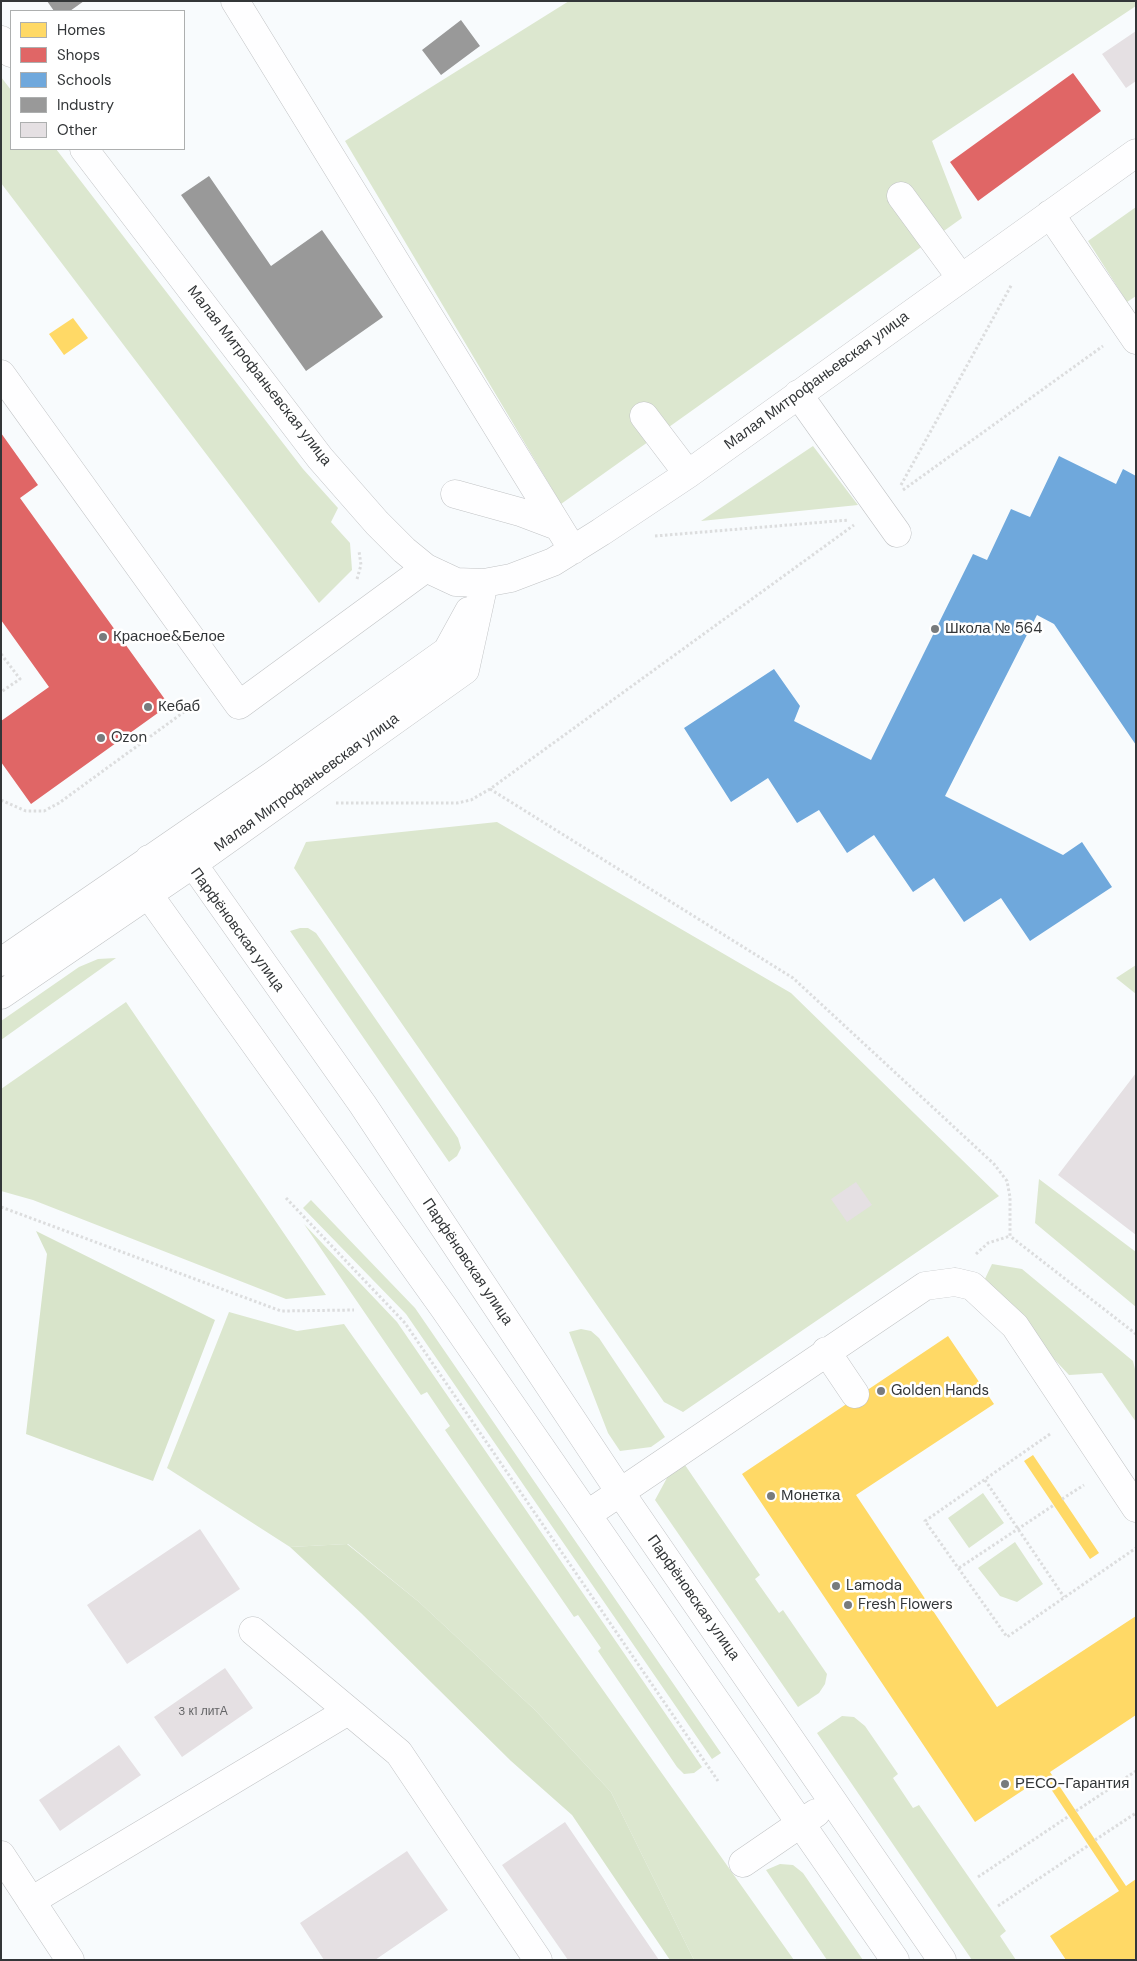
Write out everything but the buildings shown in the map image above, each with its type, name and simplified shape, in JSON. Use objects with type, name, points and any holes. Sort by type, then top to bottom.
[{"type":"street","points":[[235,1],[573,550]]},
{"type":"street","points":[[1,40],[10,52]]},
{"type":"street","name":"Малая Митрофаньевская улица","points":[[85,150],[320,458],[377,524],[426,568],[456,582],[484,583],[511,578],[533,570],[553,562],[573,550],[688,474],[1136,153]]},
{"type":"street","points":[[901,196],[961,278]]},
{"type":"street","points":[[1050,214],[1132,334]]},
{"type":"street","points":[[1,374],[239,705],[426,568]]},
{"type":"street","points":[[798,394],[878,508],[898,533]]},
{"type":"street","points":[[644,416],[688,474]]},
{"type":"street","points":[[455,494],[520,512],[557,526]]},
{"type":"street","name":"Малая Митрофаньевская улица","points":[[1,962],[273,775],[447,650],[484,583]]},
{"type":"street","name":"Малая Митрофаньевская улица","points":[[1,995],[193,864],[464,670],[484,583]]},
{"type":"street","points":[[149,860],[148,894],[450,1316],[895,1960]]},
{"type":"street","name":"Парфёновская улица","points":[[149,860],[193,864],[363,1105],[620,1492],[942,1960]]},
{"type":"street","points":[[588,1514],[826,1351],[925,1286],[955,1282],[972,1286],[1015,1326],[1136,1508]]},
{"type":"street","points":[[826,1351],[855,1394]]},
{"type":"street","points":[[254,1632],[399,1753],[538,1960]]},
{"type":"street","points":[[31,1901],[348,1711]]},
{"type":"street","points":[[742,1863],[833,1801]]},
{"type":"street","points":[[1,1855],[70,1960]]},
{"type":"path","points":[[878,508],[1012,284]]},
{"type":"path","points":[[330,802],[457,802],[471,800],[490,789],[878,508],[1132,334]]},
{"type":"path","points":[[655,536],[878,508]]},
{"type":"path","points":[[1,654],[20,679],[1,692]]},
{"type":"path","points":[[490,789],[794,978],[994,1164],[1007,1181],[1010,1204],[1010,1236],[1136,1334]]},
{"type":"path","points":[[286,1198],[405,1323],[718,1781]]},
{"type":"path","points":[[1,1206],[281,1310],[354,1310]]},
{"type":"path","points":[[1052,1433],[926,1521],[1007,1637],[1136,1548]]},
{"type":"path","points":[[985,1480],[1064,1597]]},
{"type":"path","points":[[1062,1499],[1085,1484]]},
{"type":"path","points":[[959,1568],[1054,1505]]},
{"type":"path","points":[[1076,1811],[1136,1771]]},
{"type":"path","points":[[1095,1840],[1136,1813]]},
{"type":"path","points":[[978,1877],[1069,1816]]},
{"type":"path","points":[[998,1906],[1089,1845]]},
{"type":"green space","points":[[569,1],[1136,1],[1136,6],[932,141],[962,218],[561,504],[345,141]]},
{"type":"green space","points":[[1,77],[10,89],[10,150],[57,150],[303,469],[338,508],[331,522],[350,543],[352,570],[319,603],[1,183]]},
{"type":"green space","points":[[1136,207],[1136,296],[1127,302],[1088,241]]},
{"type":"green space","points":[[813,446],[858,505],[701,521]]},
{"type":"green space","points":[[497,822],[791,993],[999,1196],[683,1412],[664,1402],[294,868],[306,842]]},
{"type":"green space","points":[[308,928],[316,933],[458,1138],[461,1148],[457,1156],[449,1162],[290,931]]},
{"type":"green space","points":[[116,958],[1,1040],[1,1021],[79,967],[98,959]]},
{"type":"green space","points":[[1136,965],[1136,994],[1116,978]]},
{"type":"green space","points":[[126,1002],[326,1295],[286,1299],[33,1200],[1,1191],[1,1089]]},
{"type":"green space","points":[[1039,1179],[1136,1252],[1136,1307],[1035,1223]]},
{"type":"green space","points":[[311,1200],[415,1308],[721,1753],[712,1759],[406,1314],[303,1208]]},
{"type":"green space","points":[[304,1224],[397,1322],[702,1767],[694,1773],[684,1774],[677,1767],[598,1651],[601,1648],[578,1615],[574,1617],[445,1430],[450,1426],[427,1392],[421,1395]]},
{"type":"green space","points":[[36,1231],[215,1320],[153,1481],[26,1434],[47,1254]]},
{"type":"green space","points":[[992,1264],[1022,1269],[1133,1361],[1136,1373],[1136,1422],[1102,1373],[1069,1375],[983,1283]]},
{"type":"green space","points":[[229,1312],[297,1331],[344,1324],[794,1960],[694,1960],[611,1792],[535,1710],[419,1602],[348,1544],[290,1547],[167,1468]]},
{"type":"green space","points":[[581,1329],[591,1331],[599,1338],[665,1437],[651,1447],[620,1451],[608,1433],[569,1332]]},
{"type":"green space","points":[[685,1465],[760,1575],[755,1579],[779,1613],[783,1610],[827,1674],[825,1684],[819,1693],[798,1707],[655,1500],[668,1476]]},
{"type":"green space","points":[[983,1493],[1004,1523],[969,1548],[948,1518]]},
{"type":"green space","points":[[1015,1542],[1043,1584],[1017,1602],[1000,1596],[978,1568]]},
{"type":"green space","points":[[347,1544],[419,1602],[535,1710],[611,1792],[694,1960],[670,1960],[572,1815],[511,1761],[361,1613],[290,1547]]},
{"type":"green space","points":[[842,1716],[854,1717],[865,1726],[898,1774],[893,1778],[913,1808],[919,1805],[1006,1931],[1000,1936],[1016,1960],[972,1960],[817,1733]]},
{"type":"green space","points":[[780,1864],[793,1865],[803,1873],[863,1960],[827,1960],[766,1870]]},
{"type":"place","name":"Школа № 564","points":[[935,629]]},
{"type":"place","name":"Красное&Белое","points":[[103,637]]},
{"type":"place","name":"Кебаб","points":[[148,707]]},
{"type":"place","name":"Ozon","points":[[101,738]]},
{"type":"place","name":"Golden Hands","points":[[881,1391]]},
{"type":"place","name":"Монетка","points":[[771,1496]]},
{"type":"place","name":"Lamoda","points":[[836,1586]]},
{"type":"place","name":"Fresh Flowers","points":[[848,1605]]},
{"type":"place","name":"РЕСО-Гарантия","points":[[1005,1784]]}]
